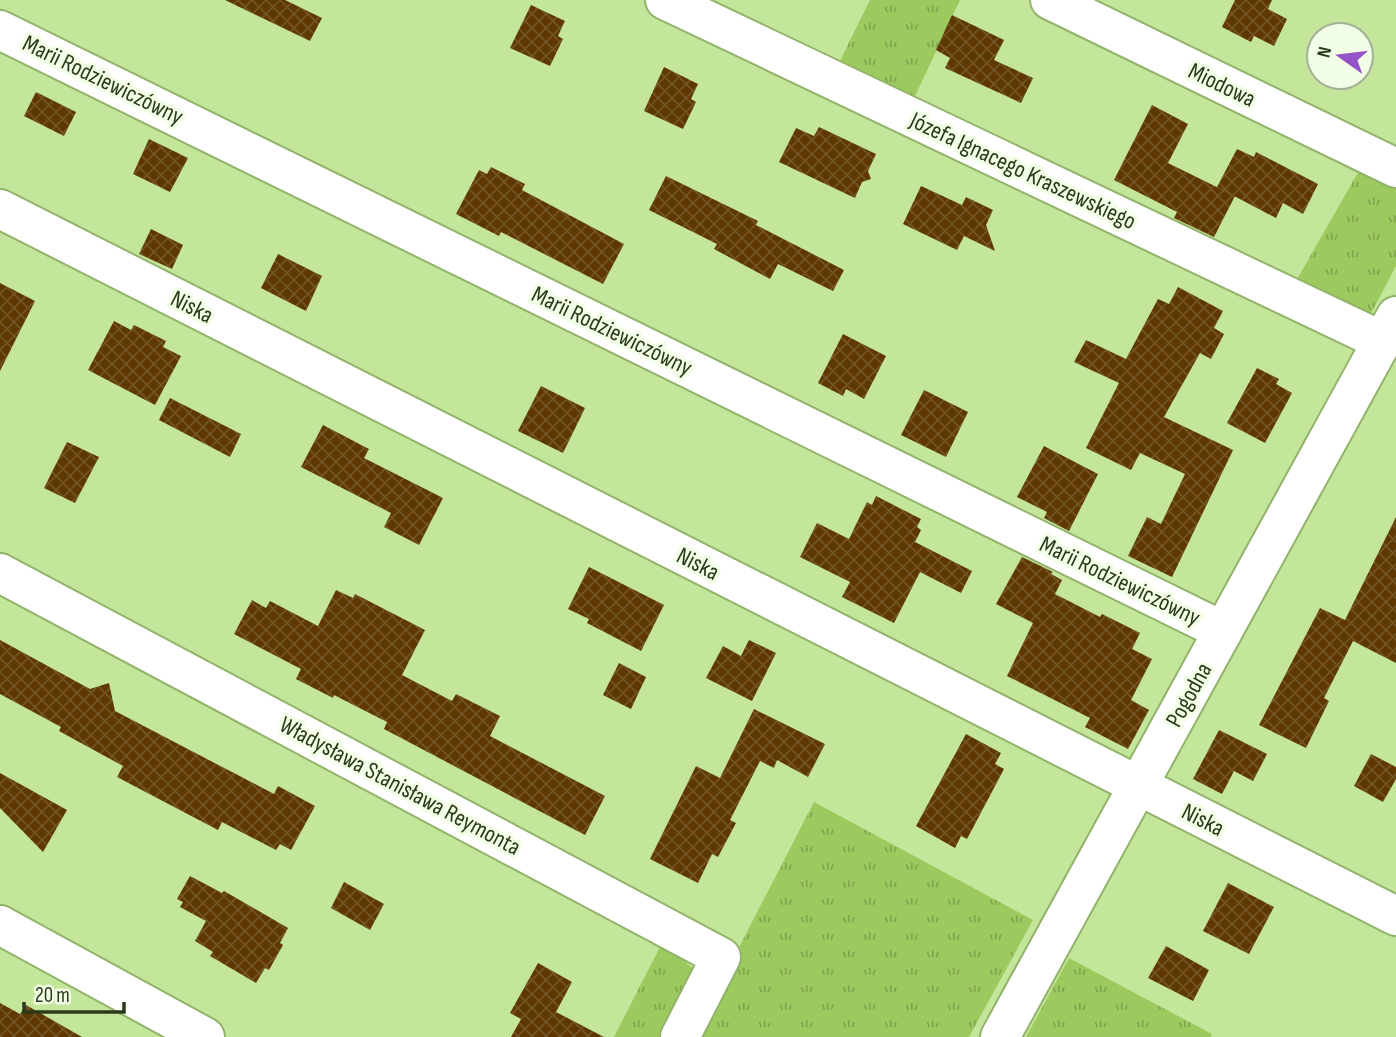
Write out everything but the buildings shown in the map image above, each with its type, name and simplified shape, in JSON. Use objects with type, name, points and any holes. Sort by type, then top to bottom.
[{"type":"street","name":"Józefa Ignacego Kraszewskiego","points":[[665,0],[1389,329]]},
{"type":"street","name":"Miodowa","points":[[1050,0],[1396,167]]},
{"type":"street","name":"Marii Rodziewiczówny","points":[[0,30],[1223,631]]},
{"type":"street","name":"Niska","points":[[0,209],[1138,788],[1396,916]]},
{"type":"street","name":"Pogodna","points":[[1000,1037],[1389,329]]},
{"type":"street","name":"Władysława Stanisława Reymonta","points":[[0,573],[721,957],[680,1037]]},
{"type":"street","points":[[0,925],[205,1037]]},
{"type":"green space","points":[[870,0],[960,0],[910,107],[835,71]]},
{"type":"green space","points":[[1364,162],[1396,178],[1396,266],[1366,323],[1292,288]]},
{"type":"green space","points":[[814,802],[1033,920],[969,1037],[689,1037]]},
{"type":"green space","points":[[662,943],[695,970],[659,1037],[614,1037]]},
{"type":"green space","points":[[1069,958],[1212,1034],[1211,1037],[1026,1037]]}]
